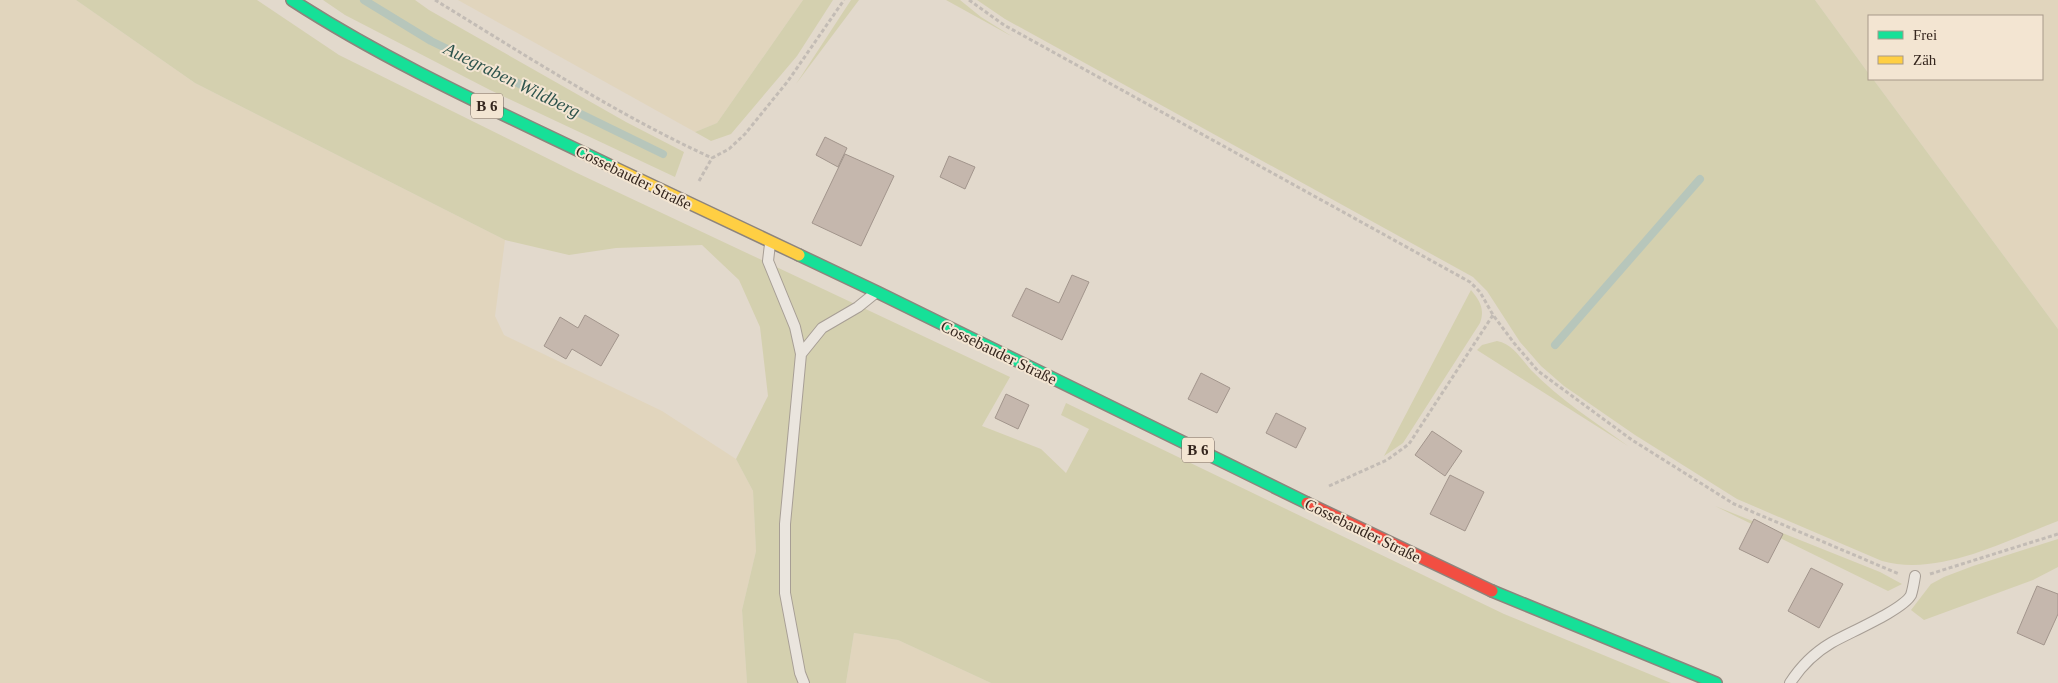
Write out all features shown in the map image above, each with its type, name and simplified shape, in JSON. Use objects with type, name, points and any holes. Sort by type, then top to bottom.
[{"type":"main road","name":"Cossebauder Straße","points":[[292,0],[337,29],[412,69],[877,292],[1405,551],[1512,600],[1716,683]]},
{"type":"lane","points":[[770,242],[768,261],[795,327],[801,354],[785,524],[785,593],[800,673],[804,683]]},
{"type":"lane","points":[[801,354],[822,328],[858,307],[877,292]]},
{"type":"lane","points":[[1790,683],[1799,669],[1811,657],[1830,644],[1894,610],[1911,596],[1915,576]]},
{"type":"path","points":[[435,0],[604,101],[686,147],[712,158],[729,150],[745,134],[788,81],[844,0]]},
{"type":"path","points":[[969,0],[1004,25],[1470,282],[1480,292],[1514,343],[1538,371],[1632,440],[1734,504],[1898,574],[1915,576],[2058,534]]},
{"type":"path","points":[[1304,502],[1311,494],[1387,460],[1409,444],[1494,315]]},
{"type":"shaded area","points":[[0,0],[76,0],[195,83],[505,240],[495,316],[504,335],[662,411],[736,459],[753,491],[756,551],[742,610],[747,683],[0,683]]},
{"type":"shaded area","points":[[76,0],[257,0],[339,55],[577,173],[1010,377],[982,426],[1041,449],[1066,473],[1089,429],[1061,415],[1066,403],[1504,614],[1671,683],[991,683],[898,640],[854,633],[846,683],[747,683],[742,610],[756,551],[753,491],[736,459],[768,396],[760,327],[739,280],[702,245],[616,248],[569,255],[505,240],[195,83]]},
{"type":"shaded area","points":[[323,0],[415,0],[429,10],[626,122],[684,152],[675,177],[490,90],[345,15]]},
{"type":"shaded area","points":[[458,0],[803,0],[717,123],[695,132]]},
{"type":"shaded area","points":[[803,0],[833,0],[797,56],[731,134],[711,141],[695,132],[717,123]]},
{"type":"shaded area","points":[[851,0],[859,0],[796,84]]},
{"type":"shaded area","points":[[946,0],[960,0],[981,17],[1013,37]]},
{"type":"shaded area","points":[[977,0],[1815,0],[1868,73],[1868,80],[1874,80],[2058,329],[2058,521],[1994,547],[1949,561],[1904,565],[1882,561],[1737,499],[1635,435],[1564,386],[1541,366],[1520,342],[1487,291],[1473,277],[1005,19]]},
{"type":"shaded area","points":[[1815,0],[2058,0],[2058,329],[1874,80],[2043,80],[2043,15],[1868,15],[1868,73]]},
{"type":"shaded area","points":[[1471,290],[1481,305],[1480,323],[1403,443],[1384,456]]},
{"type":"shaded area","points":[[1497,341],[1508,345],[1542,381],[1628,446],[1477,350],[1482,345]]},
{"type":"shaded area","points":[[1715,506],[1880,572],[1902,584],[1888,591]]},
{"type":"shaded area","points":[[2058,539],[2058,567],[2033,580],[1924,620],[1911,610],[1931,584],[1944,577]]},
{"type":"shaded area","points":[[854,633],[898,640],[991,683],[846,683]]},
{"type":"building","points":[[825,137],[847,148],[838,167],[816,155]]},
{"type":"building","points":[[845,154],[894,176],[861,246],[812,223]]},
{"type":"building","points":[[949,156],[975,167],[965,189],[940,177]]},
{"type":"building","points":[[1072,275],[1089,282],[1062,340],[1012,316],[1026,288],[1059,303]]},
{"type":"building","points":[[585,315],[619,335],[601,366],[572,349],[566,359],[544,346],[560,317],[578,328]]},
{"type":"building","points":[[1201,373],[1230,388],[1217,413],[1188,399]]},
{"type":"building","points":[[1006,394],[1029,405],[1018,429],[995,418]]},
{"type":"building","points":[[1276,413],[1306,428],[1296,448],[1266,433]]},
{"type":"building","points":[[1432,431],[1462,451],[1445,476],[1415,455]]},
{"type":"building","points":[[1450,475],[1484,492],[1465,531],[1430,514]]},
{"type":"building","points":[[1754,519],[1783,534],[1768,563],[1739,549]]},
{"type":"building","points":[[1811,568],[1843,584],[1819,628],[1788,611]]},
{"type":"building","points":[[2037,586],[2058,594],[2058,614],[2044,645],[2017,633]]},
{"type":"waterway","name":"Auegraben Wildberg","points":[[364,0],[431,41],[663,154]]},
{"type":"waterway","points":[[1555,345],[1700,179]]},
{"type":"traffic: fast","points":[[292,0],[370,47],[410,68],[615,168]]},
{"type":"traffic: fast","points":[[799,255],[1307,503]]},
{"type":"traffic: fast","points":[[1492,591],[1716,683]]},
{"type":"traffic: slow","points":[[615,168],[799,255]]},
{"type":"traffic: jam","points":[[1307,503],[1492,591]]}]
